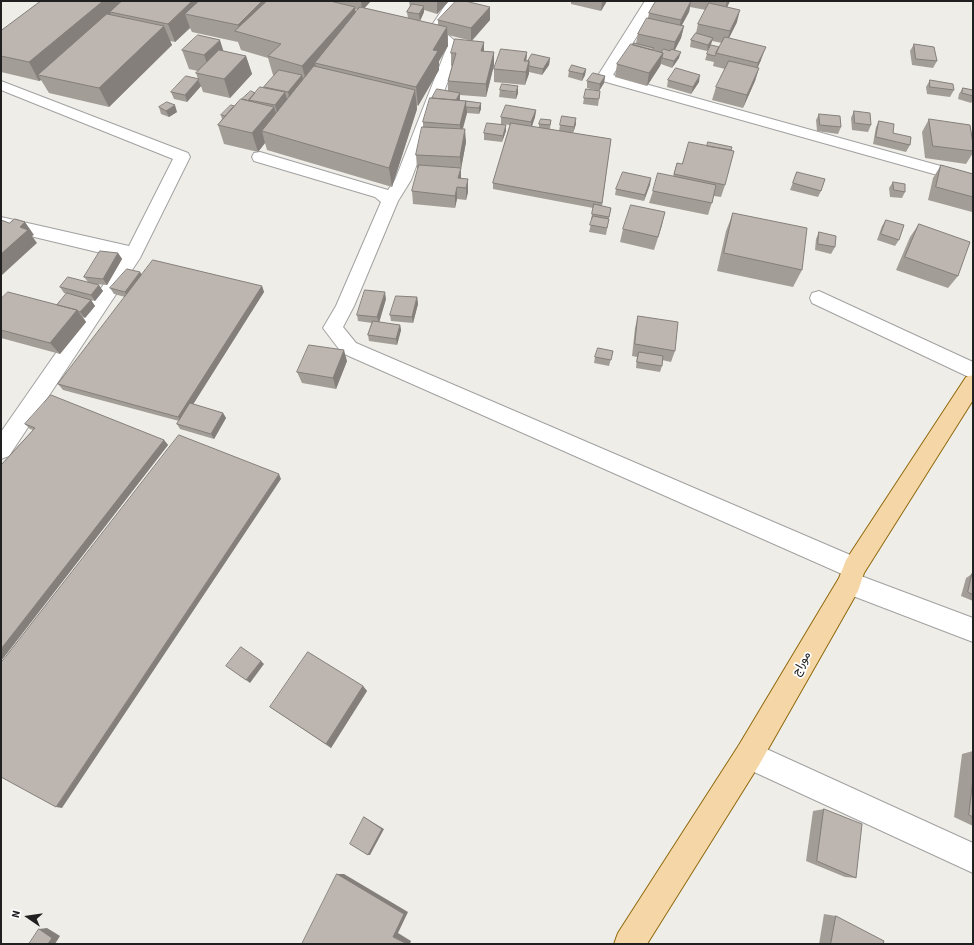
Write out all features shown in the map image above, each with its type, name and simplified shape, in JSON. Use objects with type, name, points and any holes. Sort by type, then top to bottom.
[{"type":"main road","name":"موراج","points":[[629,944],[749,755],[852,576],[973,383]]},
{"type":"lane","points":[[455,1],[435,31],[454,46],[403,180],[390,201],[345,306],[333,328],[349,348],[973,630]]},
{"type":"lane","points":[[651,2],[604,77],[973,180]]},
{"type":"lane","points":[[1,85],[182,157],[134,254],[1,450]]},
{"type":"lane","points":[[260,157],[381,193],[390,201]]},
{"type":"lane","points":[[1,223],[134,254]]},
{"type":"lane","points":[[818,298],[973,371]]},
{"type":"lane","points":[[749,755],[973,858]]},
{"type":"building","points":[[41,1],[103,1],[29,62],[1,56],[1,31]]},
{"type":"building","points":[[122,1],[192,1],[168,24],[110,12]]},
{"type":"building","points":[[199,1],[262,1],[238,25],[185,14]]},
{"type":"building","points":[[267,1],[330,1],[355,7],[302,66],[268,56],[281,44],[235,31]]},
{"type":"building","points":[[456,1],[465,1],[490,7],[471,28],[438,20]]},
{"type":"building","points":[[656,1],[691,1],[681,20],[649,13]]},
{"type":"building","points":[[709,3],[740,10],[730,31],[698,24]]},
{"type":"building","points":[[412,4],[424,6],[419,14],[407,12]]},
{"type":"building","points":[[360,7],[447,27],[433,50],[438,51],[416,87],[315,63]]},
{"type":"building","points":[[107,14],[164,26],[99,88],[38,75]]},
{"type":"building","points":[[647,18],[684,26],[675,42],[638,34]]},
{"type":"building","points":[[696,33],[713,38],[708,45],[691,40]]},
{"type":"building","points":[[198,35],[220,40],[204,55],[182,50]]},
{"type":"building","points":[[725,37],[766,47],[758,63],[716,53]]},
{"type":"building","points":[[455,39],[484,42],[481,51],[494,52],[486,84],[448,81],[456,53],[451,53]]},
{"type":"building","points":[[634,43],[654,48],[652,50],[633,45]]},
{"type":"building","points":[[631,44],[663,53],[649,73],[617,64]]},
{"type":"building","points":[[914,44],[934,47],[937,61],[916,59]]},
{"type":"building","points":[[711,45],[719,47],[715,56],[707,54]]},
{"type":"building","points":[[501,49],[527,52],[524,61],[529,61],[526,72],[494,69]]},
{"type":"building","points":[[664,49],[670,51],[671,49],[681,52],[674,61],[662,58],[663,53],[661,52]]},
{"type":"building","points":[[219,50],[246,56],[224,79],[196,73]]},
{"type":"building","points":[[532,54],[550,58],[543,69],[529,66],[528,61]]},
{"type":"building","points":[[729,61],[759,68],[747,95],[716,87]]},
{"type":"building","points":[[572,65],[586,69],[583,74],[569,71]]},
{"type":"building","points":[[314,66],[415,90],[389,168],[262,131]]},
{"type":"building","points":[[676,68],[700,75],[693,87],[668,80]]},
{"type":"building","points":[[279,70],[302,75],[288,92],[264,87]]},
{"type":"building","points":[[593,73],[605,76],[600,84],[587,81]]},
{"type":"building","points":[[186,76],[199,79],[185,95],[171,92]]},
{"type":"building","points":[[930,80],[953,84],[954,90],[930,87]]},
{"type":"building","points":[[502,84],[518,86],[516,92],[500,90]]},
{"type":"building","points":[[260,87],[285,92],[275,105],[249,100]]},
{"type":"building","points":[[963,88],[973,90],[973,96],[962,93]]},
{"type":"building","points":[[437,89],[460,93],[456,100],[432,98]]},
{"type":"building","points":[[586,89],[600,91],[599,99],[584,98]]},
{"type":"building","points":[[251,91],[255,93],[249,100],[250,101],[242,99]]},
{"type":"building","points":[[430,98],[466,101],[460,125],[423,122]]},
{"type":"building","points":[[241,99],[274,107],[252,133],[218,125]]},
{"type":"building","points":[[466,101],[481,103],[479,108],[466,107]]},
{"type":"building","points":[[167,102],[175,105],[166,111],[159,107]]},
{"type":"building","points":[[231,105],[234,106],[225,116],[221,115]]},
{"type":"building","points":[[506,105],[536,110],[531,122],[501,117]]},
{"type":"building","points":[[854,111],[870,113],[871,125],[855,123]]},
{"type":"building","points":[[819,114],[840,116],[841,127],[820,125]]},
{"type":"building","points":[[562,116],[576,118],[574,127],[560,125]]},
{"type":"building","points":[[541,119],[551,120],[550,125],[539,124]]},
{"type":"building","points":[[929,119],[970,125],[973,151],[933,146]]},
{"type":"building","points":[[879,121],[894,124],[893,133],[911,137],[910,145],[876,137]]},
{"type":"building","points":[[487,123],[506,125],[503,136],[484,133]]},
{"type":"building","points":[[511,123],[611,139],[602,203],[493,183]]},
{"type":"building","points":[[422,127],[465,129],[460,157],[416,155]]},
{"type":"building","points":[[689,142],[734,151],[725,185],[674,174],[677,163],[682,164]]},
{"type":"building","points":[[708,142],[732,147],[731,150],[707,146]]},
{"type":"building","points":[[419,165],[461,168],[458,178],[468,179],[466,188],[457,187],[455,196],[412,191]]},
{"type":"building","points":[[941,165],[973,174],[973,197],[936,187]]},
{"type":"building","points":[[623,172],[651,178],[645,195],[616,189]]},
{"type":"building","points":[[797,172],[825,179],[821,191],[793,183]]},
{"type":"building","points":[[658,173],[716,185],[712,203],[653,191]]},
{"type":"building","points":[[893,182],[905,184],[905,192],[894,190]]},
{"type":"building","points":[[594,204],[611,208],[609,217],[592,214]]},
{"type":"building","points":[[631,205],[665,212],[658,237],[623,229]]},
{"type":"building","points":[[733,213],[807,228],[802,270],[724,253]]},
{"type":"building","points":[[593,216],[609,219],[607,228],[590,225]]},
{"type":"building","points":[[15,219],[25,222],[20,227],[28,230],[1,254],[1,220],[9,223]]},
{"type":"building","points":[[886,220],[904,225],[899,240],[881,234]]},
{"type":"building","points":[[919,224],[970,242],[958,276],[905,257]]},
{"type":"building","points":[[819,232],[836,236],[835,247],[818,244]]},
{"type":"building","points":[[100,251],[118,253],[103,279],[84,277]]},
{"type":"building","points":[[153,260],[262,286],[178,417],[58,384]]},
{"type":"building","points":[[127,269],[140,272],[125,292],[110,288]]},
{"type":"building","points":[[68,277],[99,285],[91,295],[60,287]]},
{"type":"building","points":[[365,290],[385,292],[377,317],[357,315]]},
{"type":"building","points":[[8,292],[77,310],[50,343],[1,330],[1,299]]},
{"type":"building","points":[[67,293],[91,300],[80,312],[57,305]]},
{"type":"building","points":[[396,296],[417,297],[412,317],[390,315]]},
{"type":"building","points":[[638,316],[678,322],[675,351],[635,344]]},
{"type":"building","points":[[373,321],[400,325],[396,339],[368,335]]},
{"type":"building","points":[[309,345],[344,350],[333,378],[297,372]]},
{"type":"building","points":[[598,348],[613,351],[611,360],[595,357]]},
{"type":"building","points":[[639,352],[663,356],[662,366],[637,362]]},
{"type":"building","points":[[51,395],[164,440],[1,649],[1,465],[35,428],[25,424]]},
{"type":"building","points":[[190,403],[223,413],[211,434],[177,424]]},
{"type":"building","points":[[179,435],[279,474],[56,807],[1,777],[1,663]]},
{"type":"building","points":[[972,574],[973,575],[973,595],[968,592]]},
{"type":"building","points":[[241,647],[261,661],[246,680],[226,666]]},
{"type":"building","points":[[308,652],[363,686],[326,744],[270,707]]},
{"type":"building","points":[[973,779],[973,817],[969,815]]},
{"type":"building","points":[[824,809],[862,824],[856,878],[817,861]]},
{"type":"building","points":[[364,817],[382,829],[368,855],[350,844]]},
{"type":"building","points":[[337,874],[404,914],[393,937],[407,944],[302,944]]},
{"type":"building","points":[[836,916],[884,941],[883,944],[831,944]]},
{"type":"building","points":[[39,929],[52,938],[48,944],[29,944]]}]
